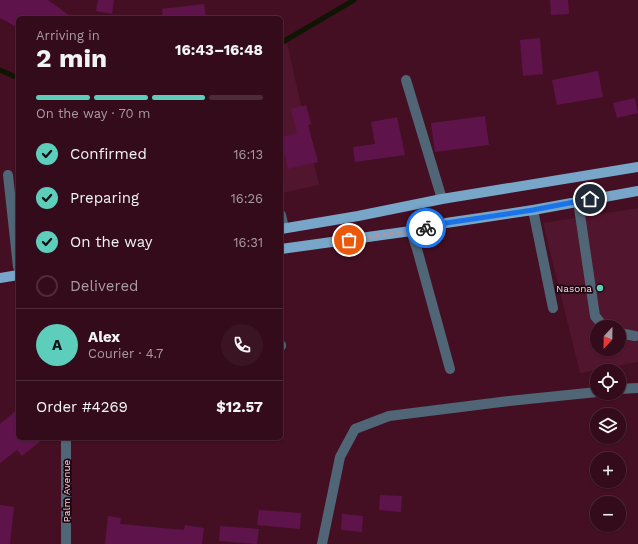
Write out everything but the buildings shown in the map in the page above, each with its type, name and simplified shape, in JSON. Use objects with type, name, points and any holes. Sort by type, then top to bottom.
[{"type":"main road","points":[[283,229],[442,199],[638,167]]},
{"type":"main road","points":[[283,249],[411,231],[446,223],[533,210],[638,191]]},
{"type":"main road","points":[[0,278],[16,275]]},
{"type":"street","points":[[406,80],[442,199]]},
{"type":"street","points":[[8,175],[16,249]]},
{"type":"street","points":[[578,201],[595,316],[598,320]]},
{"type":"street","points":[[533,210],[553,308]]},
{"type":"street","points":[[411,231],[450,369]]},
{"type":"street","points":[[626,334],[635,336]]},
{"type":"street","points":[[626,389],[638,388]]},
{"type":"street","points":[[322,544],[340,457],[355,429],[389,416],[509,400],[590,393]]},
{"type":"street","name":"Palm Avenue","points":[[66,440],[66,544]]},
{"type":"shaded area","points":[[287,43],[319,185],[283,193],[283,45]]},
{"type":"shaded area","points":[[638,208],[638,362],[626,364],[590,364],[590,371],[580,373],[543,223]]},
{"type":"waterway","points":[[283,42],[354,0]]},
{"type":"waterway","points":[[0,70],[16,77]]},
{"type":"way so far","points":[[349,240],[426,228]]},
{"type":"place","name":"Nasona","points":[[600,288]]},
{"type":"route","points":[[426,228],[446,223],[533,210],[590,199]]}]
